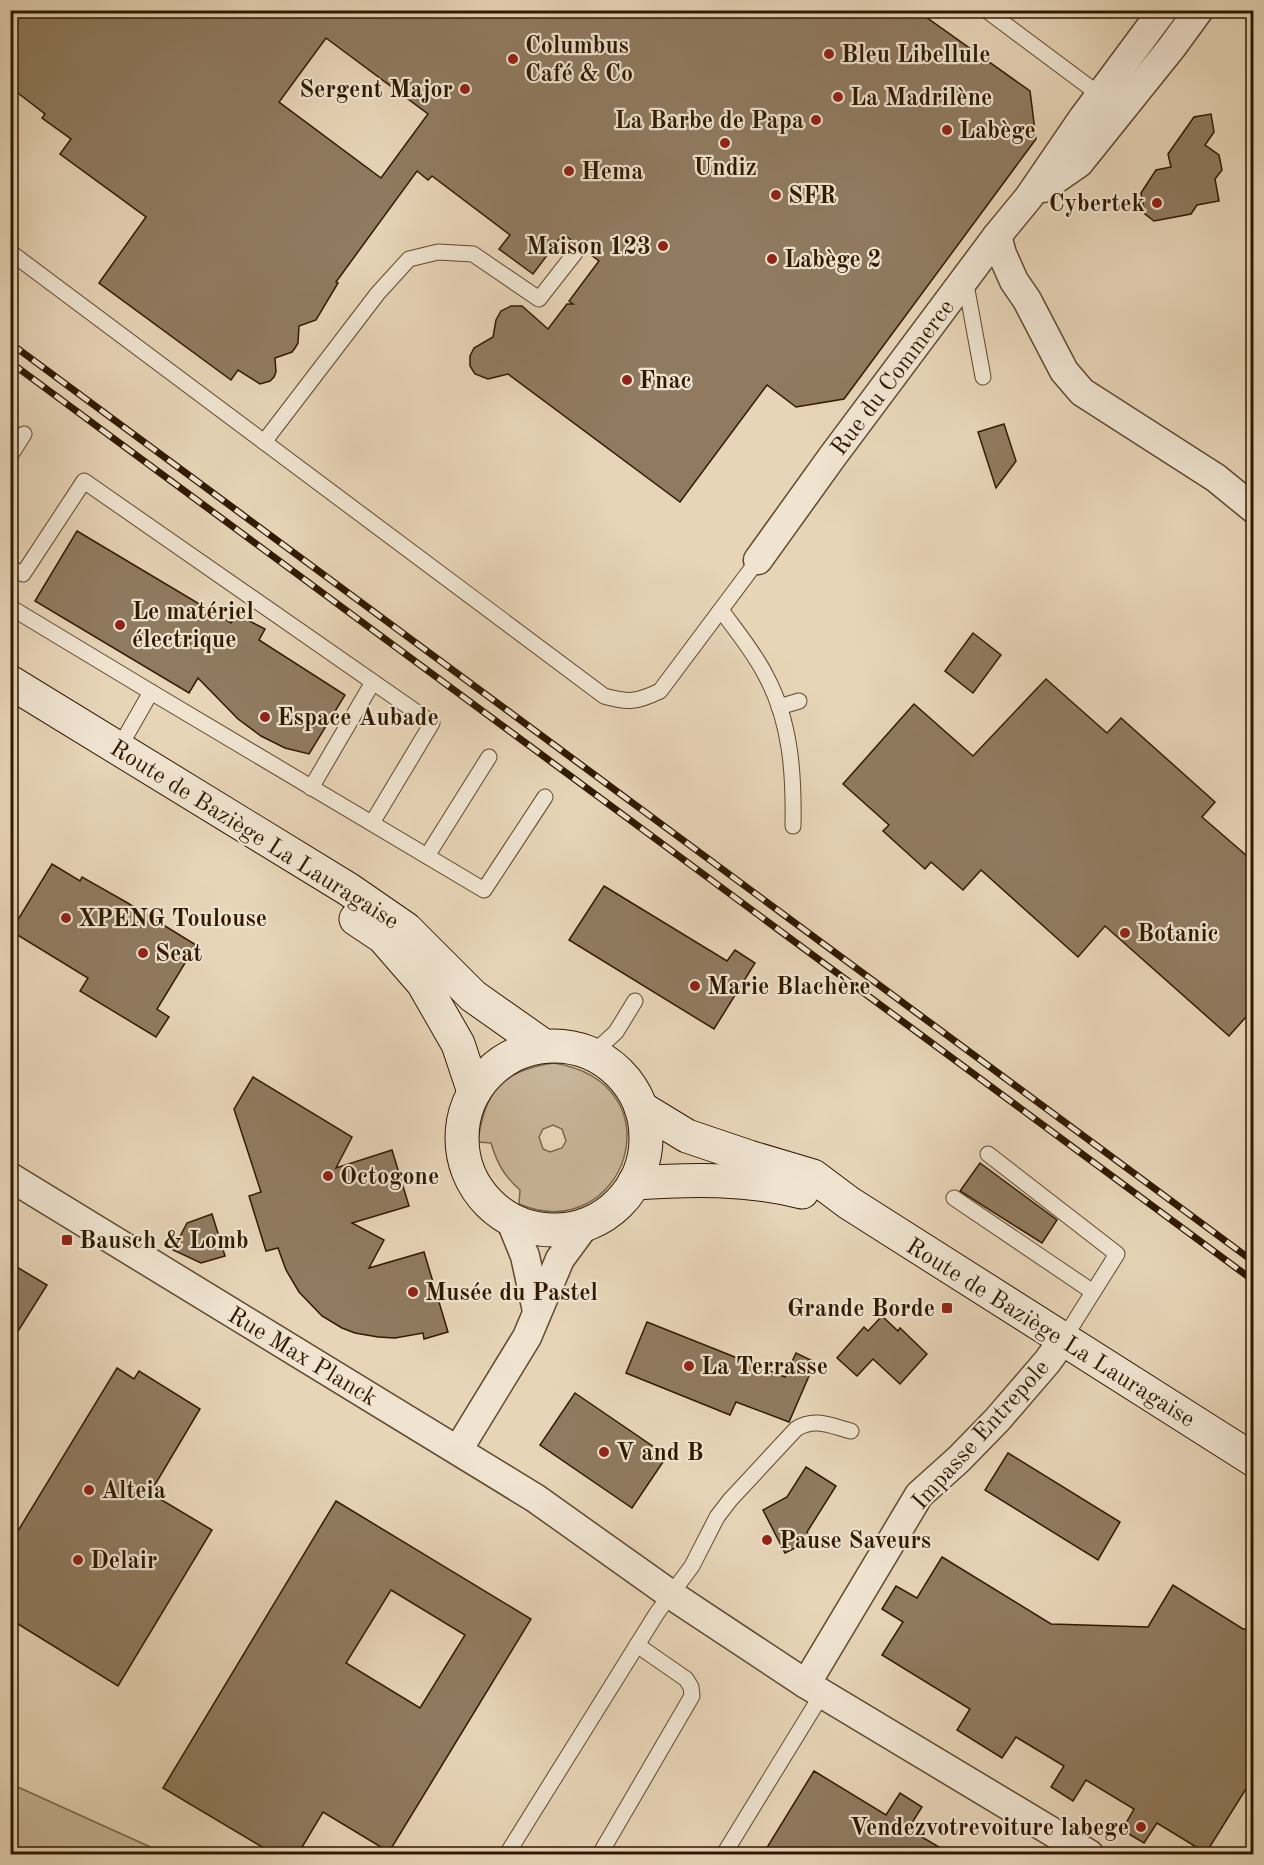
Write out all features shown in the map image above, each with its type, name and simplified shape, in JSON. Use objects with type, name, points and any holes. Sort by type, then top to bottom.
[{"type":"main road","name":"Route de Baziège La Lauragaise","points":[[10,682],[348,890],[406,929],[473,996],[544,1046]]},
{"type":"main road","name":"Route de Baziège La Lauragaise","points":[[10,704],[383,937],[423,984],[458,1044],[474,1092]]},
{"type":"main road","points":[[544,1046],[569,1047],[592,1054],[613,1067],[630,1086],[641,1108],[646,1134],[644,1159],[634,1183],[621,1201],[604,1215],[585,1225],[559,1230],[534,1228],[510,1219],[486,1201],[470,1177],[462,1148],[463,1119],[474,1092],[492,1069],[516,1054],[544,1046]]},
{"type":"main road","name":"Route de Baziège La Lauragaise","points":[[641,1108],[687,1136],[813,1176],[849,1203],[1254,1460]]},
{"type":"main road","name":"Route de Baziège La Lauragaise","points":[[634,1183],[730,1180],[785,1188],[849,1203]]},
{"type":"street","name":"Rue du Commerce","points":[[1111,103],[1163,10]]},
{"type":"street","name":"Rue du Commerce","points":[[758,560],[832,457],[997,236],[1029,197],[1083,118],[1111,103],[1199,10]]},
{"type":"street","points":[[997,236],[1014,281],[1027,300],[1064,371],[1082,392],[1216,478],[1254,509]]},
{"type":"street","name":"Rue Max Planck","points":[[10,1177],[458,1450]]},
{"type":"street","points":[[510,1219],[525,1256],[537,1311]]},
{"type":"street","points":[[585,1225],[560,1259],[526,1337],[458,1450],[535,1498],[670,1594],[814,1689],[1089,1854]]},
{"type":"street","name":"Impasse Entrepole","points":[[814,1689],[919,1495],[997,1420],[1063,1340]]},
{"type":"lane","points":[[986,10],[1111,103]]},
{"type":"lane","points":[[10,252],[604,696],[625,702],[642,700],[660,691],[758,560]]},
{"type":"lane","points":[[264,442],[378,293],[409,259],[438,252],[472,254],[539,299],[575,253]]},
{"type":"lane","points":[[965,279],[983,377]]},
{"type":"lane","points":[[10,456],[24,434]]},
{"type":"lane","points":[[10,568],[23,574],[84,481],[432,723],[372,823]]},
{"type":"lane","points":[[10,606],[484,890],[545,796]]},
{"type":"lane","points":[[722,610],[767,677],[779,707],[788,739],[792,767],[793,826]]},
{"type":"lane","points":[[311,788],[373,682]]},
{"type":"lane","points":[[119,748],[151,692]]},
{"type":"lane","points":[[779,707],[799,701]]},
{"type":"lane","points":[[427,856],[489,757]]},
{"type":"lane","points":[[592,1054],[616,1032],[635,1001]]},
{"type":"lane","points":[[988,1155],[1117,1254],[1063,1340]]},
{"type":"lane","points":[[954,1198],[1094,1292]]},
{"type":"lane","points":[[507,1854],[637,1645],[670,1594],[692,1566],[717,1516],[730,1500],[796,1429],[806,1423],[815,1422],[851,1431]]},
{"type":"lane","points":[[600,1854],[692,1696],[692,1687],[686,1679],[637,1645]]},
{"type":"lane","points":[[724,1854],[814,1689]]},
{"type":"shaded area","points":[[554,1063],[593,1077],[617,1100],[627,1128],[624,1158],[610,1184],[587,1203],[556,1211],[519,1204],[520,1190],[502,1169],[491,1143],[478,1142],[485,1110],[499,1086],[521,1071]],"holes":[[[553,1125],[562,1129],[566,1141],[562,1148],[550,1152],[543,1149],[539,1137],[543,1129]]]},
{"type":"shaded area","points":[[11,1784],[166,1854],[11,1854]]},
{"type":"building","name":"Labège 2","points":[[10,10],[847,10],[850,13],[866,10],[916,10],[1030,91],[1036,139],[844,399],[796,407],[767,385],[680,502],[508,374],[488,379],[475,374],[470,366],[470,356],[474,348],[493,337],[496,320],[501,311],[511,306],[522,306],[548,329],[567,304],[573,304],[569,301],[599,261],[563,234],[533,274],[499,249],[510,235],[432,176],[428,180],[417,171],[336,282],[338,283],[316,320],[299,326],[298,343],[292,352],[275,358],[274,377],[260,384],[238,370],[231,380],[99,283],[146,217],[60,154],[71,139],[42,118],[45,114],[10,87]],"holes":[[[326,38],[428,114],[381,178],[279,102]]]},
{"type":"building","points":[[1211,114],[1214,132],[1205,145],[1219,155],[1222,170],[1215,179],[1219,201],[1197,205],[1191,214],[1154,221],[1145,214],[1141,193],[1156,170],[1171,167],[1168,154],[1194,117]]},
{"type":"building","points":[[1004,424],[1016,461],[996,488],[978,432]]},
{"type":"building","points":[[77,531],[231,623],[236,614],[265,629],[259,640],[345,695],[309,754],[285,748],[261,736],[238,719],[198,678],[189,693],[35,601]]},
{"type":"building","points":[[973,633],[1001,655],[973,693],[945,671]]},
{"type":"building","points":[[1046,679],[1107,733],[1121,718],[1215,802],[1202,817],[1254,862],[1254,1008],[1229,1036],[1105,926],[1078,957],[981,870],[963,890],[931,862],[925,869],[883,831],[889,825],[843,784],[914,704],[973,756]]},
{"type":"building","points":[[52,864],[80,881],[82,877],[196,945],[157,1009],[169,1017],[156,1037],[80,991],[88,978],[11,931]]},
{"type":"building","points":[[604,886],[727,961],[735,950],[755,963],[714,1029],[569,940]]},
{"type":"building","points":[[253,1077],[352,1137],[336,1168],[392,1150],[409,1206],[352,1223],[384,1240],[369,1268],[424,1252],[448,1332],[424,1339],[423,1333],[395,1338],[355,1333],[342,1328],[322,1316],[299,1292],[286,1270],[278,1248],[266,1251],[249,1196],[261,1192],[234,1109]]},
{"type":"building","points":[[980,1163],[1057,1220],[1042,1243],[960,1191]]},
{"type":"building","points":[[212,1214],[225,1256],[201,1263],[173,1250],[187,1223]]},
{"type":"building","points":[[10,1263],[47,1285],[10,1344]]},
{"type":"building","points":[[882,1316],[898,1331],[900,1328],[927,1354],[900,1384],[873,1359],[857,1376],[837,1358],[864,1327],[868,1331]]},
{"type":"building","points":[[647,1322],[785,1377],[796,1353],[815,1362],[789,1422],[736,1402],[730,1415],[626,1373]]},
{"type":"building","points":[[117,1368],[134,1379],[139,1371],[200,1409],[150,1493],[212,1530],[118,1686],[10,1619],[10,1544]]},
{"type":"building","points":[[575,1393],[667,1456],[632,1508],[540,1445]]},
{"type":"building","points":[[1008,1453],[1120,1522],[1098,1560],[985,1490]]},
{"type":"building","points":[[806,1467],[836,1486],[807,1532],[811,1540],[785,1553],[763,1510],[787,1497]]},
{"type":"building","points":[[336,1501],[531,1619],[389,1852],[323,1812],[298,1854],[274,1854],[163,1788]],"holes":[[[391,1590],[465,1635],[420,1708],[346,1663]]]},
{"type":"building","points":[[942,1557],[1051,1624],[1148,1627],[1173,1585],[1243,1629],[1254,1629],[1254,1776],[1206,1853],[1157,1823],[1144,1843],[1122,1830],[1134,1809],[1086,1780],[1073,1801],[1051,1787],[1064,1766],[1016,1737],[1002,1758],[957,1730],[970,1709],[882,1655],[903,1622],[882,1609],[896,1586],[917,1598]]},
{"type":"building","points":[[814,1771],[886,1815],[900,1793],[922,1807],[908,1829],[951,1854],[763,1854]]},
{"type":"railway","points":[[10,343],[1254,1262]]},
{"type":"railway","points":[[10,362],[1254,1281]]},
{"type":"place","name":"Bleu Libellule","points":[[829,54]]},
{"type":"place","name":"Columbus Café & Co","points":[[513,59]]},
{"type":"place","name":"Sergent Major","points":[[465,89]]},
{"type":"place","name":"La Madrilène","points":[[838,97]]},
{"type":"place","name":"La Barbe de Papa","points":[[816,120]]},
{"type":"place","name":"Labège","points":[[947,130]]},
{"type":"place","name":"Undiz","points":[[725,143]]},
{"type":"place","name":"Hema","points":[[569,171]]},
{"type":"place","name":"SFR","points":[[776,195]]},
{"type":"place","name":"Cybertek","points":[[1157,203]]},
{"type":"place","name":"Maison 123","points":[[663,246]]},
{"type":"place","name":"Labège 2","points":[[772,259]]},
{"type":"place","name":"Fnac","points":[[627,380]]},
{"type":"place","name":"Le matériel électrique","points":[[120,625]]},
{"type":"place","name":"Espace Aubade","points":[[265,717]]},
{"type":"place","name":"XPENG Toulouse","points":[[66,918]]},
{"type":"place","name":"Botanic","points":[[1125,933]]},
{"type":"place","name":"Seat","points":[[143,953]]},
{"type":"place","name":"Marie Blachère","points":[[695,986]]},
{"type":"place","name":"Octogone","points":[[328,1176]]},
{"type":"place","name":"Bausch & Lomb","points":[[67,1240]]},
{"type":"place","name":"Musée du Pastel","points":[[413,1292]]},
{"type":"place","name":"Grande Borde","points":[[947,1308]]},
{"type":"place","name":"La Terrasse","points":[[689,1366]]},
{"type":"place","name":"V and B","points":[[604,1452]]},
{"type":"place","name":"Alteia","points":[[89,1490]]},
{"type":"place","name":"Pause Saveurs","points":[[767,1540]]},
{"type":"place","name":"Delair","points":[[78,1560]]},
{"type":"place","name":"Vendezvotrevoiture labege","points":[[1141,1827]]}]
